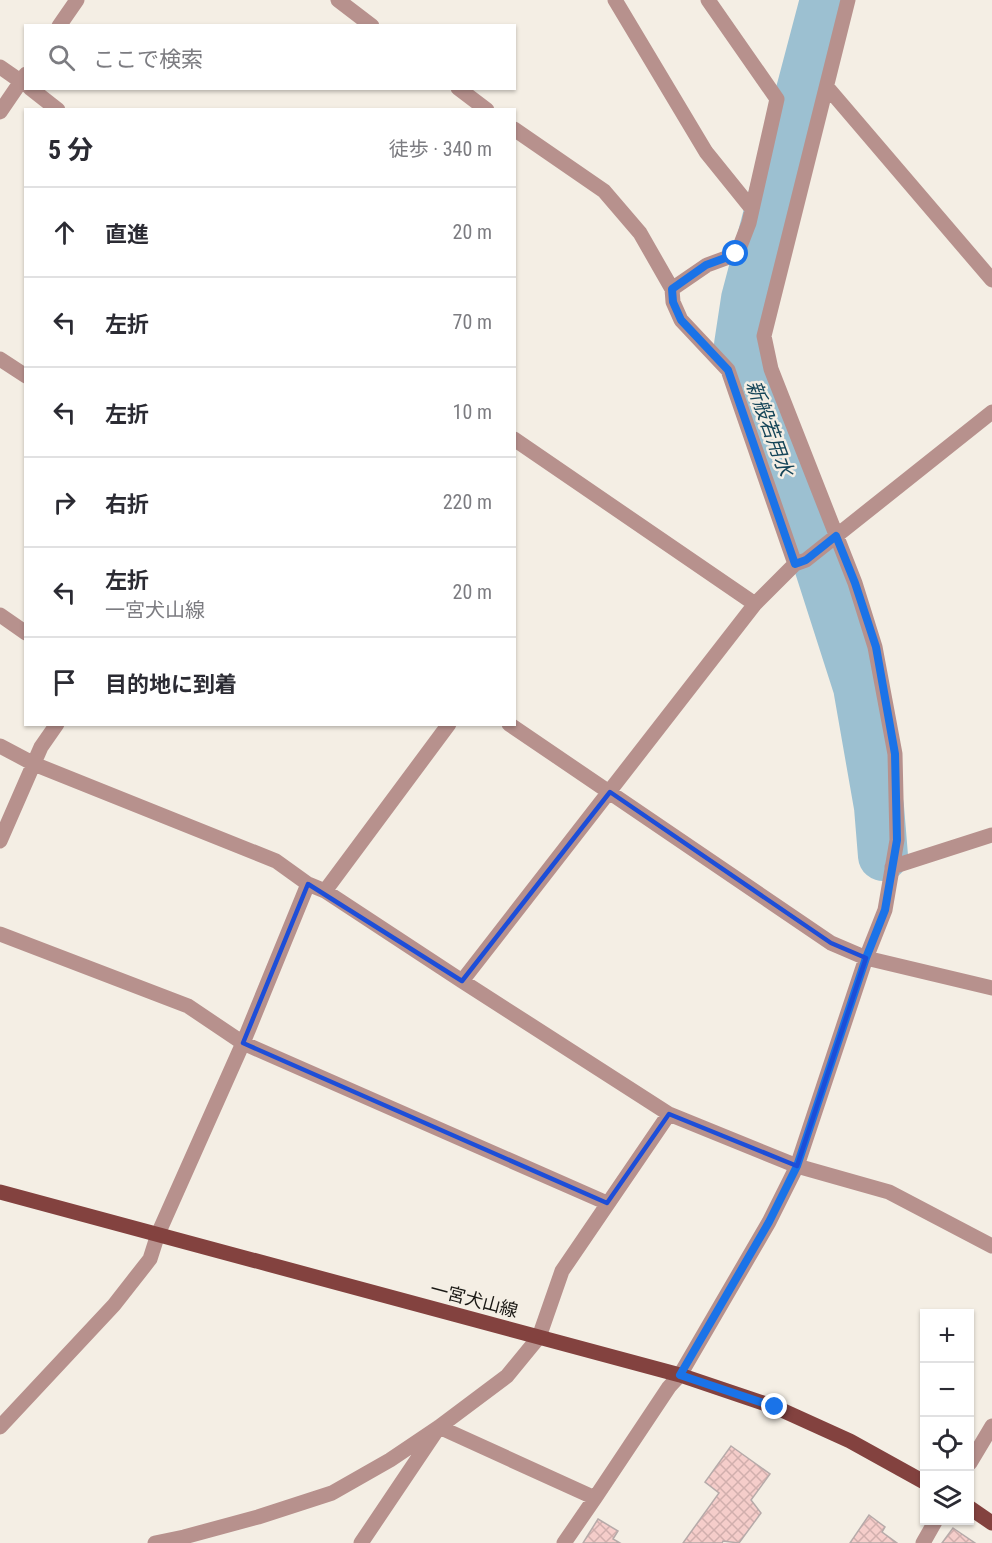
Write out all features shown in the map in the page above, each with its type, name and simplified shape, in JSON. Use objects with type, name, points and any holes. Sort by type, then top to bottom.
[{"type":"main road","name":"一宮犬山線","points":[[0,1192],[680,1375],[775,1407],[850,1442],[920,1480]]},
{"type":"main road","points":[[974,1511],[992,1523]]},
{"type":"street","points":[[60,24],[77,0]]},
{"type":"street","points":[[338,0],[369,24]]},
{"type":"street","points":[[615,0],[706,152],[752,209]]},
{"type":"street","points":[[672,289],[706,265],[736,254],[749,223],[777,99],[708,0]]},
{"type":"street","points":[[564,1543],[669,1387],[680,1375],[769,1222],[797,1166],[866,958],[885,910],[897,840],[895,754],[876,647],[855,583],[771,369],[764,336],[848,0]]},
{"type":"street","points":[[0,67],[24,81]]},
{"type":"street","points":[[0,111],[24,83]]},
{"type":"street","points":[[827,87],[992,280]]},
{"type":"street","points":[[34,90],[56,108]]},
{"type":"street","points":[[461,90],[484,108]]},
{"type":"street","points":[[516,130],[603,191],[640,233],[672,289],[673,302],[681,320],[728,370],[800,562]]},
{"type":"street","points":[[0,359],[24,375]]},
{"type":"street","points":[[462,981],[755,604],[800,562],[992,412]]},
{"type":"street","points":[[516,440],[755,604]]},
{"type":"street","points":[[0,615],[24,632]]},
{"type":"street","points":[[0,842],[41,747],[56,726]]},
{"type":"street","points":[[325,891],[448,726]]},
{"type":"street","points":[[512,726],[831,943],[866,958],[992,988]]},
{"type":"street","points":[[0,746],[34,764],[276,861],[308,884],[325,891],[669,1114],[797,1166],[889,1192],[992,1246]]},
{"type":"street","points":[[892,867],[992,835]]},
{"type":"street","points":[[0,1427],[114,1305],[150,1259],[243,1043],[308,884]]},
{"type":"street","points":[[0,934],[188,1006],[243,1043],[607,1203]]},
{"type":"street","points":[[155,1543],[258,1517],[332,1493],[390,1460],[440,1427],[507,1376],[539,1337],[562,1271],[669,1114]]},
{"type":"street","points":[[974,1455],[992,1426]]},
{"type":"street","points":[[440,1427],[596,1498]]},
{"type":"street","points":[[362,1543],[440,1427]]},
{"type":"street","points":[[923,1543],[934,1525]]},
{"type":"highlighted area","points":[[610,792],[831,943],[866,958],[797,1166],[669,1114],[607,1203],[243,1043],[308,884],[462,981]]},
{"type":"building","points":[[731,1446],[770,1474],[751,1500],[761,1513],[739,1543],[723,1541],[722,1543],[683,1543],[719,1493],[705,1482]]},
{"type":"building","points":[[869,1515],[885,1527],[882,1532],[897,1543],[850,1543]]},
{"type":"building","points":[[598,1519],[618,1531],[613,1539],[620,1543],[583,1543]]},
{"type":"building","points":[[953,1528],[975,1543],[942,1543]]},
{"type":"waterway","name":"新般若用水","points":[[825,0],[746,299],[739,345],[806,525],[858,687],[879,807],[883,856]]},
{"type":"route","points":[[736,254],[706,265],[672,289],[673,302],[681,320],[728,370],[795,564],[806,560],[836,536],[855,583],[876,647],[895,754],[897,840],[885,910],[866,958],[797,1166],[769,1222],[680,1375],[775,1407]]}]
